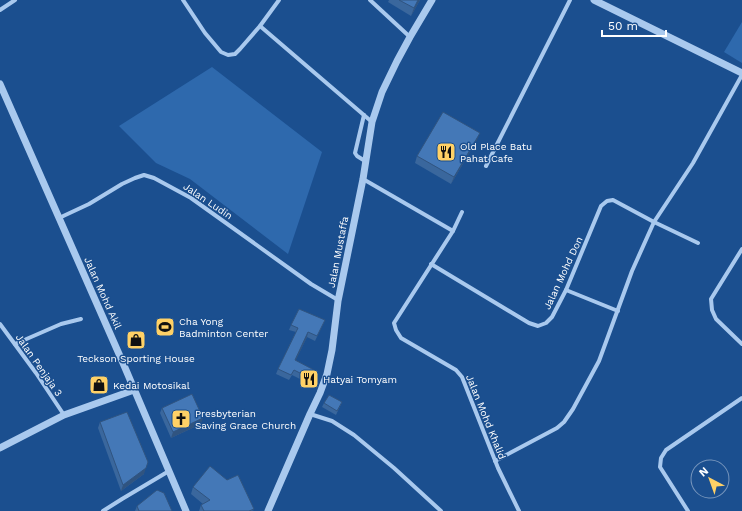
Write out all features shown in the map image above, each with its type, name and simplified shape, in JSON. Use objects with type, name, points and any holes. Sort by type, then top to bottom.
[{"type":"street","points":[[0,10],[15,0]]},
{"type":"street","points":[[183,0],[205,33],[221,52],[228,55],[235,54],[240,49],[260,26],[279,0]]},
{"type":"street","points":[[370,0],[410,37]]},
{"type":"street","name":"Jalan Mustaffa","points":[[268,511],[327,374],[332,350],[338,300],[363,179],[372,122],[382,92],[397,61],[432,0]]},
{"type":"street","points":[[486,166],[570,0]]},
{"type":"street","points":[[495,461],[557,428],[564,422],[573,409],[599,361],[632,271],[654,222],[693,163],[742,74],[594,0]]},
{"type":"street","points":[[260,26],[372,122]]},
{"type":"street","name":"Jalan Mohd Akil","points":[[0,84],[186,511]]},
{"type":"street","points":[[364,115],[355,153],[365,161]]},
{"type":"street","name":"Jalan Ludin","points":[[59,218],[89,204],[122,184],[144,175],[154,178],[191,198],[311,284],[338,300]]},
{"type":"street","points":[[363,179],[453,230]]},
{"type":"street","name":"Jalan Mohd Don","points":[[431,264],[529,323],[538,326],[546,323],[552,317],[566,290],[602,206],[607,201],[613,200],[654,222]]},
{"type":"street","name":"Jalan Mohd Khalid","points":[[462,212],[453,230],[394,323],[401,338],[456,370],[462,377],[495,461],[518,511]]},
{"type":"street","points":[[654,222],[698,243]]},
{"type":"street","points":[[741,251],[712,298],[712,310],[716,319],[742,344]]},
{"type":"street","points":[[566,290],[618,311]]},
{"type":"street","points":[[14,344],[61,324],[81,319]]},
{"type":"street","name":"Jalan Penjaja 3","points":[[0,324],[36,373],[64,416]]},
{"type":"street","points":[[0,448],[64,416],[134,390]]},
{"type":"street","points":[[688,511],[660,467],[661,458],[666,450],[742,398]]},
{"type":"street","points":[[310,414],[332,422],[354,435],[394,468],[441,511]]},
{"type":"street","points":[[103,511],[169,471]]},
{"type":"shaded area","points":[[742,22],[742,63],[724,52]]},
{"type":"shaded area","points":[[212,67],[322,152],[288,254],[190,179],[156,163],[119,126]]},
{"type":"building","points":[[399,0],[418,0],[414,8]]},
{"type":"building","name":"Old Place Batu Pahat Cafe","points":[[443,112],[480,133],[454,177],[417,156]]},
{"type":"building","points":[[299,309],[325,320],[317,336],[308,332],[295,360],[316,371],[312,379],[294,370],[291,375],[278,369],[298,328],[291,325]]},
{"type":"building","name":"Presbyterian Saving Grace Church","points":[[192,394],[203,418],[173,432],[162,408]]},
{"type":"building","points":[[329,395],[342,402],[337,411],[324,403]]},
{"type":"building","points":[[127,412],[148,462],[146,468],[123,485],[100,422]]},
{"type":"building","points":[[210,466],[227,480],[238,475],[254,509],[249,511],[204,511],[201,505],[210,500],[193,487]]},
{"type":"building","points":[[157,490],[164,493],[172,511],[139,511],[137,506]]},
{"type":"place","name":"Old Place Batu Pahat Cafe","points":[[446,152]]},
{"type":"place","name":"Cha Yong Badminton Center","points":[[165,327]]},
{"type":"place","name":"Teckson Sporting House","points":[[136,340]]},
{"type":"place","name":"Hatyai Tomyam","points":[[309,379]]},
{"type":"place","name":"Kedai Motosikal","points":[[99,385]]},
{"type":"place","name":"Presbyterian Saving Grace Church","points":[[181,419]]}]
